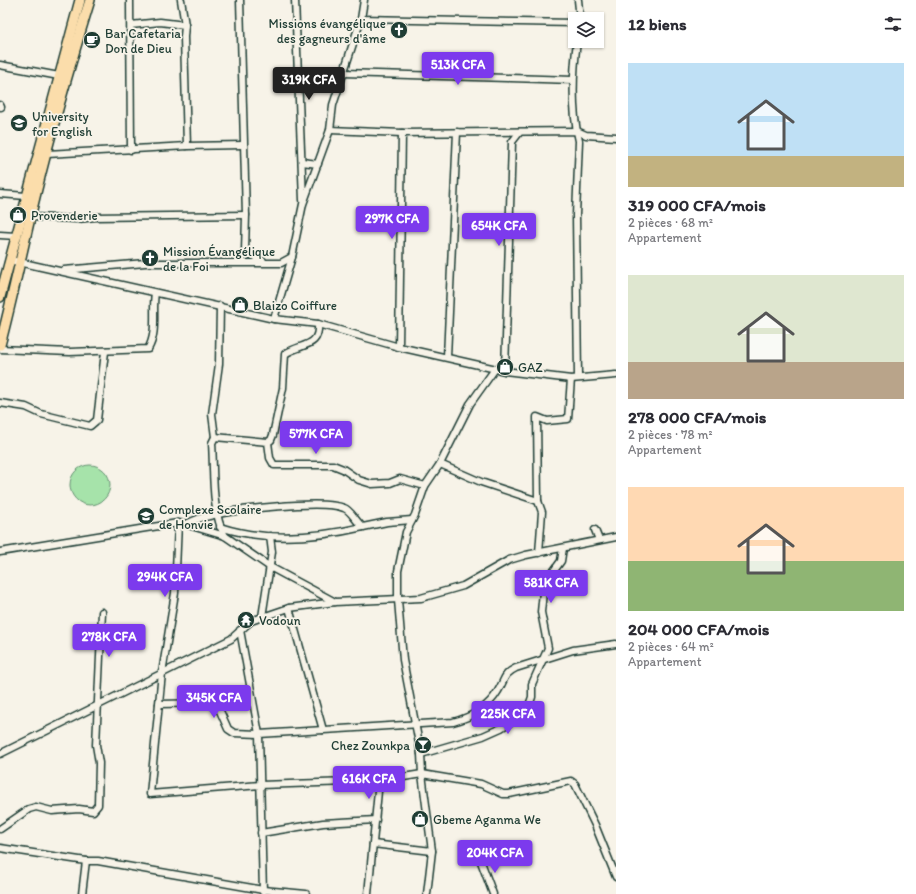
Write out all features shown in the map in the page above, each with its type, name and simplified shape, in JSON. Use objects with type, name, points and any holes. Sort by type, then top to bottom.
[{"type":"main road","points":[[0,297],[2,282],[10,260],[80,0]]},
{"type":"main road","points":[[0,345],[67,76],[90,0]]},
{"type":"street","points":[[130,0],[131,150]]},
{"type":"street","points":[[181,0],[185,25],[187,146]]},
{"type":"street","points":[[240,0],[246,215],[245,251],[240,262]]},
{"type":"street","points":[[295,0],[303,204]]},
{"type":"street","points":[[274,319],[288,273],[303,204],[330,130],[333,105],[361,19],[364,0]]},
{"type":"street","points":[[578,0],[579,12]]},
{"type":"street","points":[[361,19],[568,23]]},
{"type":"street","points":[[131,25],[146,22],[185,25]]},
{"type":"street","points":[[576,48],[573,80],[579,149],[576,215],[578,377]]},
{"type":"street","points":[[0,65],[60,76]]},
{"type":"street","points":[[344,74],[573,80]]},
{"type":"street","points":[[330,130],[402,133],[519,133],[577,131],[586,135],[616,137]]},
{"type":"street","points":[[447,357],[457,132]]},
{"type":"street","points":[[505,371],[512,142],[507,132]]},
{"type":"street","points":[[399,347],[402,133]]},
{"type":"street","points":[[512,142],[519,133]]},
{"type":"street","points":[[47,154],[187,146],[243,145]]},
{"type":"street","points":[[302,162],[318,164]]},
{"type":"street","points":[[0,194],[26,196]]},
{"type":"street","points":[[31,217],[78,219],[95,217],[246,215]]},
{"type":"street","points":[[0,235],[16,236]]},
{"type":"street","points":[[245,251],[263,262]]},
{"type":"street","points":[[58,271],[145,263],[280,263],[292,257]]},
{"type":"street","points":[[10,260],[274,319],[318,324],[399,347],[505,371],[571,379],[578,377],[616,375]]},
{"type":"street","points":[[280,263],[288,273]]},
{"type":"street","points":[[0,348],[105,352],[148,349],[154,333],[153,305],[155,292]]},
{"type":"street","points":[[220,306],[219,364],[212,414],[215,437],[212,443],[217,514],[220,527],[225,536]]},
{"type":"street","points":[[318,324],[319,333],[316,340],[285,354],[283,388],[273,435],[271,440],[268,442],[270,458],[274,465],[333,465],[343,469],[359,480],[372,484],[390,483],[400,479],[425,486]]},
{"type":"street","points":[[0,403],[26,407],[41,414],[90,426],[96,420],[105,352]]},
{"type":"street","points":[[427,894],[432,851],[422,774],[421,754],[403,660],[398,600],[398,571],[406,532],[425,486],[440,464],[470,404],[495,369]]},
{"type":"street","points":[[540,553],[542,512],[538,501],[536,417],[547,421],[568,420],[571,379]]},
{"type":"street","points":[[215,437],[268,442]]},
{"type":"street","points":[[440,464],[481,482],[538,501]]},
{"type":"street","points":[[185,524],[217,514],[279,506],[336,505],[346,508],[363,527]]},
{"type":"street","points":[[220,527],[239,533],[290,537],[322,534],[386,522],[412,520]]},
{"type":"street","points":[[178,523],[175,592],[162,673],[150,794],[260,785],[379,781],[422,774],[481,784],[503,794],[571,781],[575,784],[595,825],[616,877]]},
{"type":"street","points":[[0,552],[178,523],[185,524],[225,536],[270,567],[335,602]]},
{"type":"street","points":[[595,530],[599,540]]},
{"type":"street","points":[[262,618],[272,552],[270,536]]},
{"type":"street","points":[[0,754],[231,639],[251,621],[289,608],[335,602],[420,598],[446,592],[480,577],[509,560],[616,537]]},
{"type":"street","points":[[421,754],[483,736],[501,728],[527,711],[532,697],[532,684],[548,648],[541,612],[543,592],[545,583],[561,562],[563,548]]},
{"type":"street","points":[[289,608],[323,730]]},
{"type":"street","points":[[0,829],[29,809],[36,807],[52,811],[78,809],[93,811],[98,805],[98,757],[96,746],[102,612]]},
{"type":"street","points":[[240,630],[259,734],[263,892]]},
{"type":"street","points":[[159,704],[210,703],[220,711],[228,729],[234,733],[259,734],[453,722],[475,714],[488,706],[499,690],[508,672],[542,659],[578,649],[616,644]]},
{"type":"street","points":[[368,894],[379,781]]},
{"type":"street","points":[[261,833],[323,823],[376,820]]},
{"type":"street","points":[[373,844],[432,851]]},
{"type":"street","points":[[0,848],[86,861],[98,861],[263,892],[306,894]]},
{"type":"street","points":[[480,859],[492,894]]},
{"type":"street","points":[[82,894],[86,861]]},
{"type":"green space","points":[[94,465],[101,468],[107,474],[110,485],[109,493],[101,502],[94,505],[86,505],[79,502],[71,493],[70,481],[73,474],[82,466]]},
{"type":"place","name":"Missions évangélique des gagneurs d'âme","points":[[399,30]]},
{"type":"place","name":"Bar Cafetaria Don de Dieu","points":[[92,40]]},
{"type":"place","name":"University for English","points":[[19,123]]},
{"type":"place","name":"Provenderie","points":[[18,215]]},
{"type":"place","name":"Mission Évangélique de la Foi","points":[[150,258]]},
{"type":"place","name":"Blaizo Coiffure","points":[[240,305]]},
{"type":"place","name":"GAZ","points":[[505,367]]},
{"type":"place","name":"Complexe Scolaire de Honvie","points":[[146,516]]},
{"type":"place","name":"Vodoun","points":[[246,620]]},
{"type":"place","name":"Chez Zounkpa","points":[[423,745]]},
{"type":"place","name":"Gbeme Aganma We","points":[[420,819]]}]
